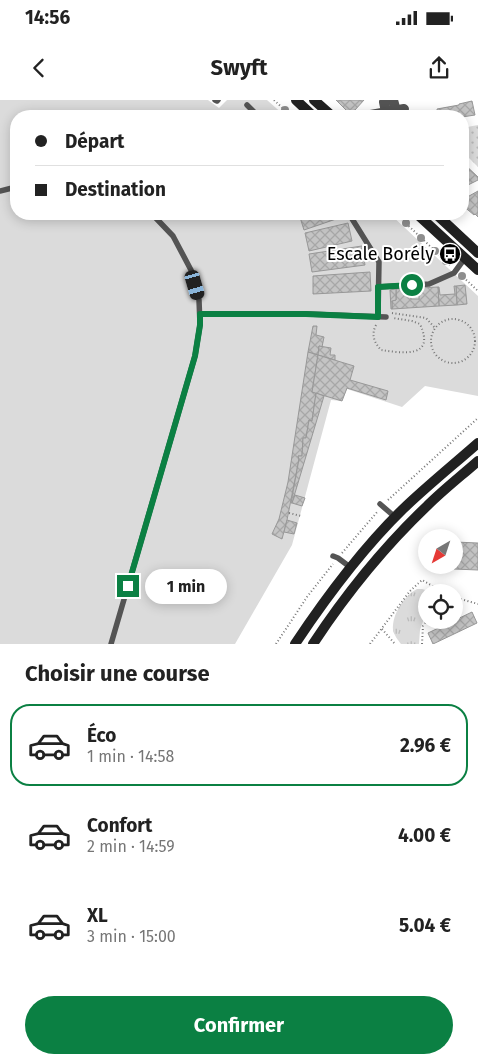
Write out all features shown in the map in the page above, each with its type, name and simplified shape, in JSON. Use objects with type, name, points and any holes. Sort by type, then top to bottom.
[{"type":"street","points":[[296,100],[307,110]]},
{"type":"street","points":[[314,100],[325,110]]},
{"type":"street","points":[[424,220],[478,270]]},
{"type":"street","points":[[442,220],[478,253]]},
{"type":"street","points":[[295,644],[324,600],[350,567],[395,517],[478,444]]},
{"type":"street","points":[[313,644],[351,590],[378,557],[426,507],[478,461]]},
{"type":"lane","points":[[247,104],[252,110]]},
{"type":"lane","points":[[111,644],[195,356],[200,325],[199,300],[190,270],[173,236],[158,220]]},
{"type":"lane","points":[[353,220],[379,262],[378,317]]},
{"type":"lane","points":[[378,287],[429,284],[454,273],[465,258]]},
{"type":"lane","points":[[200,314],[306,314],[386,317]]},
{"type":"lane","points":[[380,504],[395,517]]},
{"type":"lane","points":[[334,559],[338,558],[350,567]]},
{"type":"path","points":[[274,100],[285,110]]},
{"type":"path","points":[[402,220],[452,267]]},
{"type":"path","points":[[459,273],[478,291]]},
{"type":"path","points":[[386,317],[420,324],[424,333],[422,346],[417,351],[410,353],[381,350],[375,343],[373,335],[378,323],[386,317],[392,313],[426,318],[435,328]]},
{"type":"path","points":[[451,319],[462,320],[468,324],[473,331],[476,341],[471,354],[466,359],[454,363],[445,362],[439,358],[431,342],[435,328],[442,322],[451,319]]},
{"type":"path","points":[[388,501],[478,418]]},
{"type":"path","points":[[289,513],[301,516]]},
{"type":"path","points":[[341,554],[356,533],[376,513]]},
{"type":"path","points":[[276,644],[334,559]]},
{"type":"path","points":[[370,644],[410,591],[422,580],[429,584]]},
{"type":"path","points":[[463,600],[478,604]]},
{"type":"path","points":[[382,628],[395,644]]},
{"type":"path","points":[[422,644],[423,629]]},
{"type":"green space","points":[[0,100],[208,100],[219,108],[227,100],[267,100],[278,110],[10,110],[10,220],[396,220],[478,296],[478,396],[425,386],[402,407],[347,389],[342,401],[331,400],[292,545],[235,644],[0,644]]},
{"type":"green space","points":[[478,125],[478,167],[469,158],[469,127]]},
{"type":"green space","points":[[418,589],[418,629],[420,629],[419,644],[401,644],[393,630],[394,618],[403,601]]},
{"type":"building","points":[[336,100],[364,100],[355,110],[346,110]]},
{"type":"building","points":[[472,101],[475,115],[469,116],[469,110],[437,110],[437,109]]},
{"type":"building","points":[[469,169],[478,177],[478,180],[469,184]]},
{"type":"building","points":[[478,191],[478,217],[469,211],[469,196]]},
{"type":"building","points":[[301,220],[333,220],[304,230]]},
{"type":"building","points":[[348,223],[352,241],[309,251],[305,233]]},
{"type":"building","points":[[362,246],[365,265],[312,272],[309,254]]},
{"type":"building","points":[[370,272],[371,291],[313,294],[313,276]]},
{"type":"building","points":[[465,285],[467,304],[457,305],[456,286]]},
{"type":"building","points":[[454,286],[456,286],[457,305],[439,306],[438,287],[440,295],[455,294]]},
{"type":"building","points":[[438,287],[439,306],[392,309],[392,301],[396,300],[396,289],[410,288],[411,299],[419,299],[419,288]]},
{"type":"building","points":[[396,289],[396,300],[392,301],[391,309],[390,290]]},
{"type":"building","points":[[313,326],[317,326],[316,335],[324,337],[322,347],[319,346],[318,355],[308,352]]},
{"type":"building","points":[[319,346],[331,348],[330,355],[335,355],[335,360],[318,355]]},
{"type":"building","points":[[308,352],[318,355],[312,392],[316,393],[315,401],[312,421],[309,420],[306,438],[303,438],[302,456],[298,456],[299,459],[282,539],[272,534],[279,519],[288,482]]},
{"type":"building","points":[[318,355],[354,366],[350,380],[388,391],[386,400],[347,388],[342,401],[312,392]]},
{"type":"building","points":[[316,393],[324,396],[291,503],[298,456],[302,456],[303,438],[306,438],[309,420],[312,421]]},
{"type":"building","points":[[295,495],[305,498],[302,506],[292,503]]},
{"type":"building","points":[[287,520],[297,523],[294,534],[284,532]]},
{"type":"building","points":[[463,542],[478,543],[478,570],[463,569]]},
{"type":"building","points":[[472,612],[477,623],[433,644],[428,633],[436,629],[463,629],[463,616]]},
{"type":"place","name":"Escale Borély","points":[[450,254]]},
{"type":"route","points":[[128,586],[195,356],[200,314],[306,314],[378,317],[378,287],[412,285]]}]
